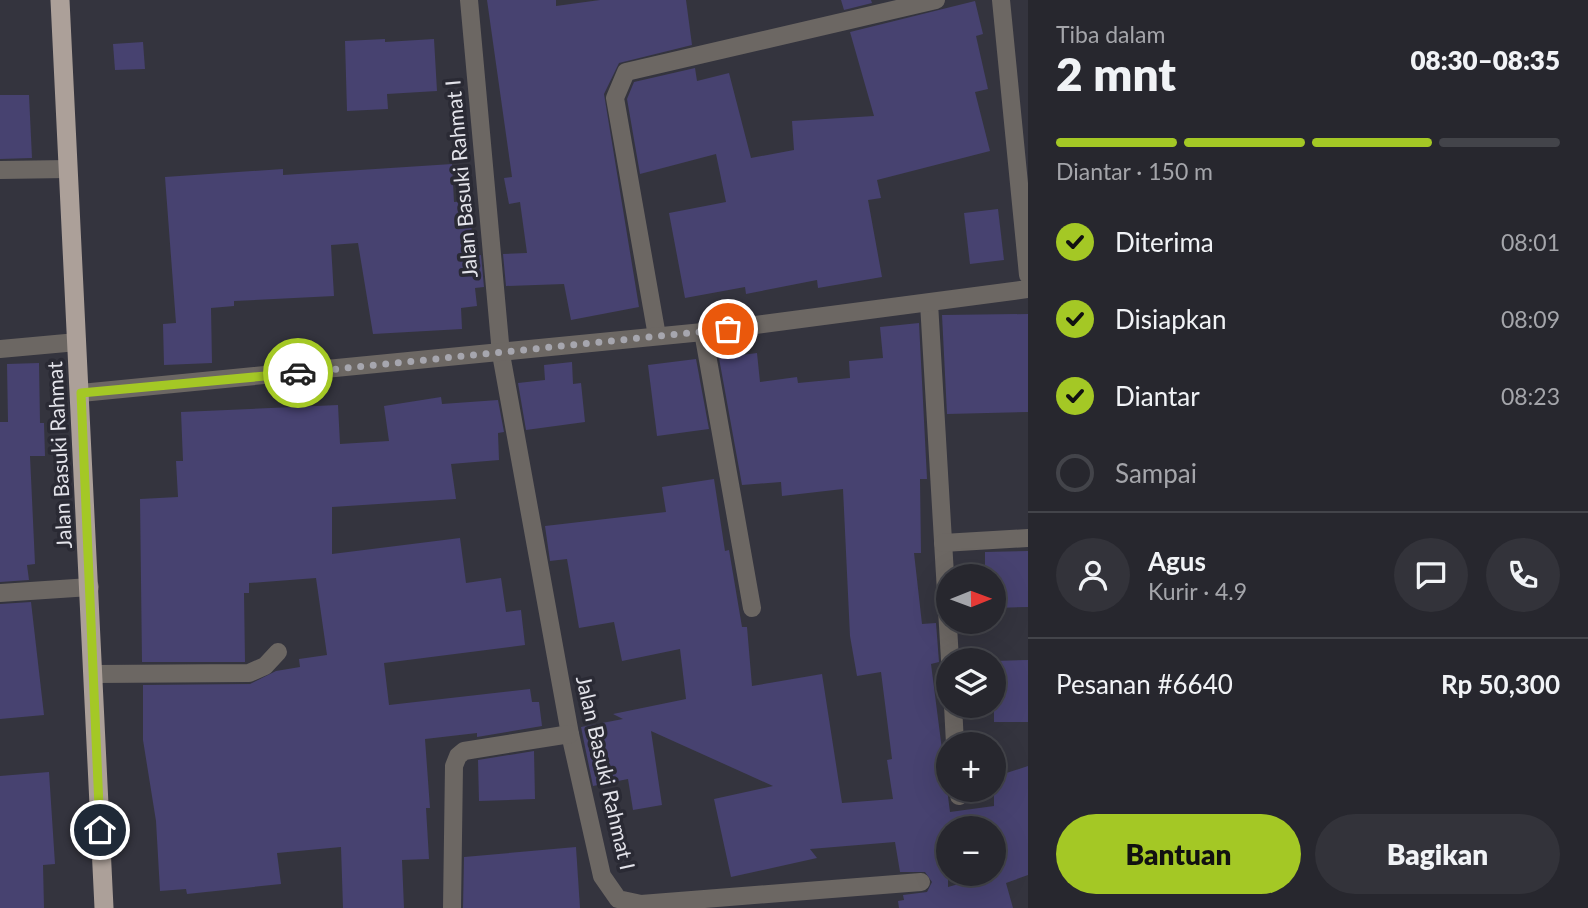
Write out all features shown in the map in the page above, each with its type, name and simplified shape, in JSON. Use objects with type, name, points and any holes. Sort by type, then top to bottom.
[{"type":"highway","name":"Jalan Basuki Rahmat","points":[[60,0],[104,908]]},
{"type":"street","name":"Jalan Basuki Rahmat I","points":[[469,0],[501,354],[570,734],[603,876],[612,903],[642,904],[921,883]]},
{"type":"street","points":[[657,336],[615,98],[626,72],[936,0]]},
{"type":"street","points":[[1001,0],[1028,275]]},
{"type":"street","points":[[0,170],[68,169]]},
{"type":"street","points":[[81,393],[501,354],[703,332],[1028,289]]},
{"type":"street","points":[[929,303],[949,648]]},
{"type":"street","points":[[703,332],[752,608]]},
{"type":"street","points":[[0,349],[77,342]]},
{"type":"street","points":[[943,543],[1028,538]]},
{"type":"street","points":[[0,593],[90,587]]},
{"type":"street","points":[[94,674],[249,673],[265,666],[278,652]]},
{"type":"street","points":[[452,908],[454,766],[458,756],[464,751],[570,734]]},
{"type":"building","points":[[487,0],[556,0],[556,6],[600,0],[686,0],[692,45],[619,63],[604,94],[639,307],[571,320],[564,284],[506,286],[503,254],[527,253],[520,202],[509,204],[504,178],[512,177]]},
{"type":"building","points":[[841,0],[871,0],[872,3],[844,10]]},
{"type":"building","points":[[975,1],[983,34],[976,36],[988,89],[975,92],[990,151],[877,180],[881,198],[868,200],[882,277],[818,288],[817,280],[746,294],[745,287],[685,298],[669,213],[726,202],[716,154],[640,174],[627,99],[634,82],[695,68],[697,81],[729,73],[751,158],[794,150],[792,121],[874,116],[850,32]]},
{"type":"building","points":[[385,39],[385,42],[434,39],[437,91],[387,94],[388,109],[347,111],[345,41]]},
{"type":"building","points":[[143,42],[145,69],[115,70],[113,44]]},
{"type":"building","points":[[0,95],[29,95],[32,158],[0,159]]},
{"type":"building","points":[[452,164],[454,202],[470,201],[473,256],[481,255],[484,287],[475,288],[477,306],[461,308],[462,329],[373,334],[358,243],[331,245],[334,296],[234,301],[234,306],[211,308],[212,363],[164,365],[163,324],[176,323],[165,177],[283,169],[283,175]]},
{"type":"building","points":[[998,209],[1004,260],[970,264],[964,213]]},
{"type":"building","points":[[1028,314],[1028,412],[947,414],[942,315]]},
{"type":"building","points":[[919,323],[927,479],[920,479],[921,553],[914,553],[922,624],[936,623],[938,648],[936,663],[931,664],[940,732],[936,732],[936,802],[949,802],[950,812],[994,806],[994,802],[1006,802],[1006,773],[1028,766],[1028,875],[1006,883],[1013,908],[899,908],[898,901],[904,900],[903,895],[927,892],[932,882],[925,872],[900,872],[895,842],[810,849],[817,858],[731,877],[714,799],[773,786],[651,731],[662,805],[633,810],[628,779],[593,786],[581,727],[623,719],[613,714],[686,699],[680,649],[622,661],[614,622],[579,628],[567,559],[550,561],[545,526],[666,512],[662,487],[714,479],[725,551],[729,550],[742,627],[747,627],[752,686],[822,674],[842,803],[893,799],[887,760],[892,759],[881,672],[857,676],[850,636],[843,489],[782,496],[781,482],[742,485],[719,358],[757,353],[760,382],[797,377],[798,383],[850,378],[849,361],[883,358],[880,327]]},
{"type":"building","points":[[696,359],[709,429],[657,436],[648,365]]},
{"type":"building","points":[[572,362],[573,384],[581,383],[585,422],[526,430],[518,383],[545,380],[544,365]]},
{"type":"building","points":[[39,363],[40,423],[44,423],[45,456],[30,456],[35,564],[27,565],[29,580],[0,582],[0,422],[8,422],[7,364]]},
{"type":"building","points":[[441,397],[442,404],[498,400],[504,432],[498,433],[499,460],[451,464],[456,499],[332,507],[332,554],[460,538],[466,583],[501,578],[506,612],[521,610],[525,645],[384,663],[389,705],[530,689],[532,702],[539,702],[542,726],[477,737],[477,733],[425,739],[430,808],[426,808],[429,859],[402,860],[404,908],[343,908],[341,847],[277,853],[281,884],[187,894],[186,889],[160,891],[156,821],[143,740],[143,685],[250,684],[276,671],[300,667],[299,659],[327,655],[316,578],[249,583],[249,593],[244,593],[245,662],[142,662],[140,499],[178,497],[176,461],[183,461],[181,412],[338,405],[340,444],[389,441],[384,406]]},
{"type":"building","points":[[1028,551],[1028,607],[1006,608],[1006,564],[985,564],[985,552]]},
{"type":"building","points":[[31,602],[44,715],[0,719],[0,604]]},
{"type":"building","points":[[1028,660],[1028,722],[994,722],[994,718],[1006,718],[1006,661]]},
{"type":"building","points":[[534,751],[535,799],[479,801],[478,760]]},
{"type":"building","points":[[49,772],[55,864],[43,865],[44,908],[0,908],[0,776]]},
{"type":"building","points":[[576,847],[580,908],[463,908],[464,857]]},
{"type":"way so far","points":[[298,373],[728,329]]},
{"type":"route","points":[[100,830],[81,393],[298,373]]}]
